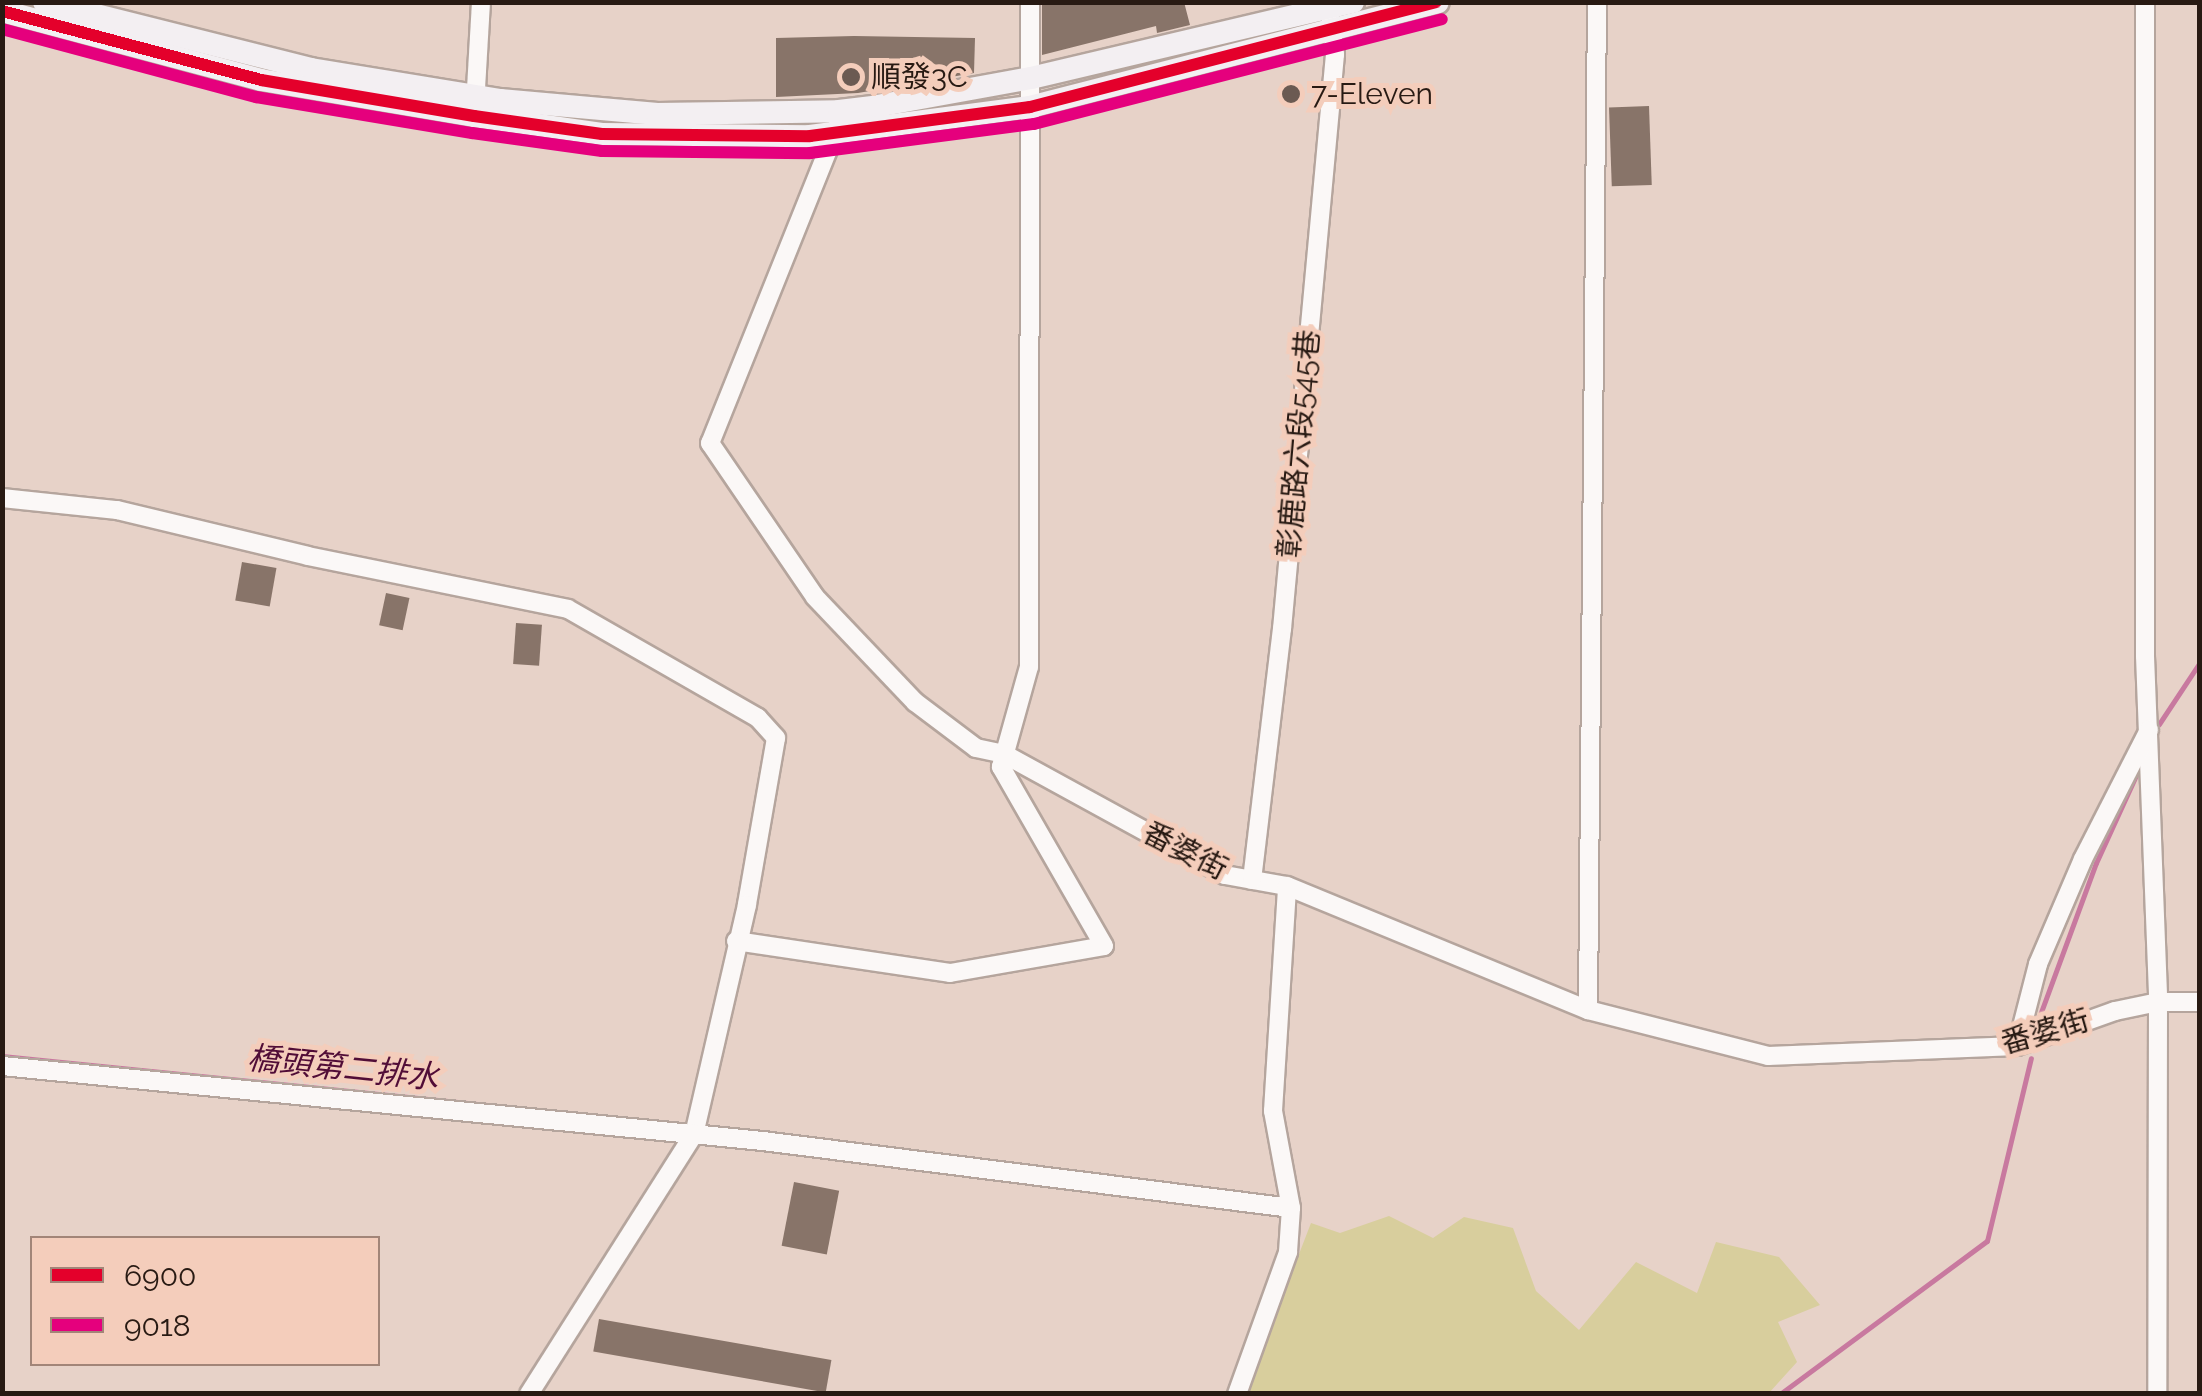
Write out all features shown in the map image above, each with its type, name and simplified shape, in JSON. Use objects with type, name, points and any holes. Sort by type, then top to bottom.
[{"type":"main road","points":[[44,2],[311,70],[602,134],[1030,107],[1328,14],[1353,2]]},
{"type":"main road","points":[[838,122],[1328,14],[1438,2]]},
{"type":"main road","points":[[2,11],[261,80],[476,106]]},
{"type":"street","points":[[476,106],[481,2]]},
{"type":"street","points":[[736,941],[950,973],[1104,946],[1001,767],[1029,667],[1033,249],[1030,2]]},
{"type":"street","points":[[1588,1010],[1596,2]]},
{"type":"street","points":[[2146,2],[2145,656],[2151,726],[2158,1002],[2157,1394]]},
{"type":"street","name":"彰鹿路六段545巷","points":[[1252,880],[1282,629],[1335,54],[1328,14]]},
{"type":"street","name":"番婆街","points":[[838,122],[710,443],[815,597],[915,702],[976,748],[1004,754],[1225,875],[1287,886],[1588,1010],[1768,1056],[2017,1046],[2115,1011],[2158,1002],[2200,1002]]},
{"type":"street","points":[[2,498],[117,510],[308,556],[568,609],[758,718],[776,738],[694,1134],[530,1394]]},
{"type":"street","points":[[2017,1046],[2038,964],[2083,859],[2151,726]]},
{"type":"street","points":[[1237,1394],[1288,1252],[1291,1208],[1273,1112],[1287,886]]},
{"type":"street","points":[[2,1066],[694,1134],[1291,1208]]},
{"type":"shaded area","points":[[1389,1216],[1433,1238],[1464,1217],[1513,1228],[1536,1291],[1579,1330],[1636,1262],[1697,1293],[1716,1242],[1779,1257],[1820,1305],[1778,1322],[1797,1362],[1769,1393],[1245,1394],[1311,1223],[1340,1233]]},
{"type":"building","points":[[1042,2],[1184,2],[1190,25],[1157,33],[1156,26],[1042,55]]},
{"type":"building","points":[[776,38],[975,38],[974,73],[858,93],[776,97]]},
{"type":"building","points":[[1649,106],[1652,185],[1612,186],[1609,107]]},
{"type":"building","points":[[242,562],[276,568],[270,606],[235,600]]},
{"type":"building","points":[[386,593],[409,598],[403,630],[379,625]]},
{"type":"building","points":[[516,623],[542,625],[539,666],[513,664]]},
{"type":"building","points":[[794,1182],[839,1191],[827,1255],[782,1246]]},
{"type":"building","points":[[599,1319],[831,1360],[826,1392],[593,1351]]},
{"type":"waterway","points":[[2159,724],[2200,662]]},
{"type":"waterway","points":[[2037,1023],[2096,863],[2138,771]]},
{"type":"waterway","name":"橋頭第二排水","points":[[2,1056],[627,1119]]},
{"type":"waterway","points":[[1780,1394],[1987,1241],[2031,1058]]},
{"type":"transit line","name":"6900","points":[[2,11],[261,80],[474,116],[602,134],[810,136],[1030,107],[1436,2]]},
{"type":"transit line","name":"9018","points":[[2,29],[256,97],[472,133],[602,151],[810,153],[1034,124],[1442,19]]},
{"type":"place","name":"順發3C","points":[[851,77]]},
{"type":"place","name":"7-Eleven","points":[[1291,94]]}]
